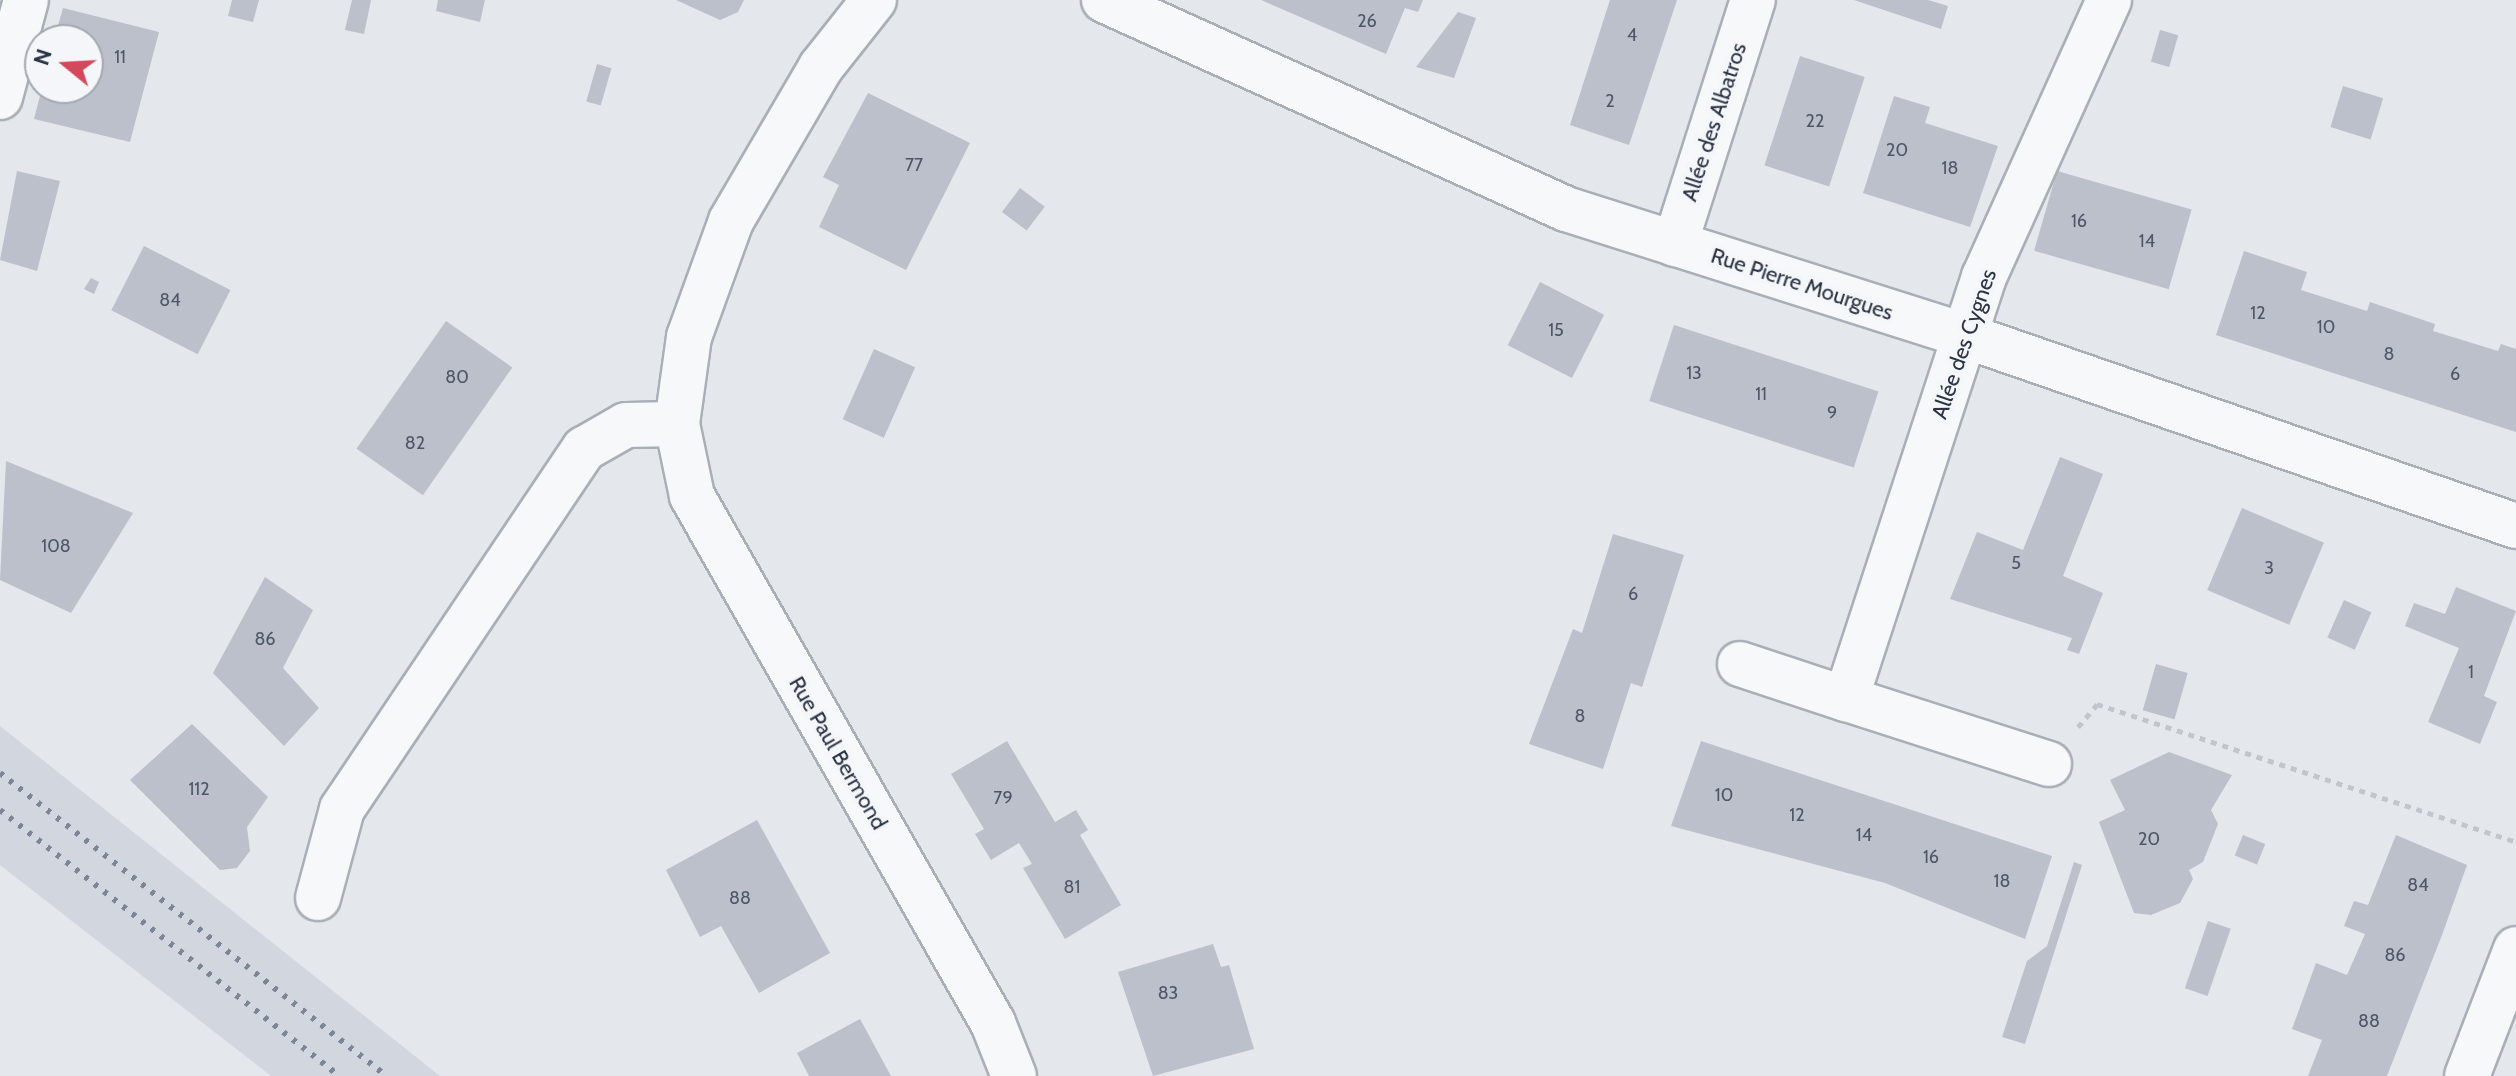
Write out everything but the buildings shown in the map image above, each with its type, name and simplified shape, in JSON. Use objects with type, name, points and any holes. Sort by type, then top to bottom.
[{"type":"street","points":[[0,97],[26,0]]},
{"type":"street","name":"Rue Paul Bermond","points":[[874,0],[821,67],[731,221],[689,337],[677,424],[692,496],[993,1023],[1014,1076]]},
{"type":"street","name":"Rue Pierre Mourgues","points":[[1104,0],[1566,209],[1966,336],[2516,526]]},
{"type":"street","name":"Allée des Albatros","points":[[1675,244],[1753,0]]},
{"type":"street","name":"Allée des Cygnes","points":[[1846,699],[1984,277],[2109,0]]},
{"type":"street","points":[[318,898],[342,809],[584,449],[626,425],[677,424]]},
{"type":"street","points":[[1740,664],[2049,764]]},
{"type":"street","points":[[2467,1076],[2516,949]]},
{"type":"path","points":[[2049,764],[2097,704],[2516,842]]},
{"type":"shaded area","points":[[0,726],[440,1076],[271,1076],[0,865]]},
{"type":"railway","points":[[0,773],[386,1076]]},
{"type":"railway","points":[[0,810],[339,1076]]}]
